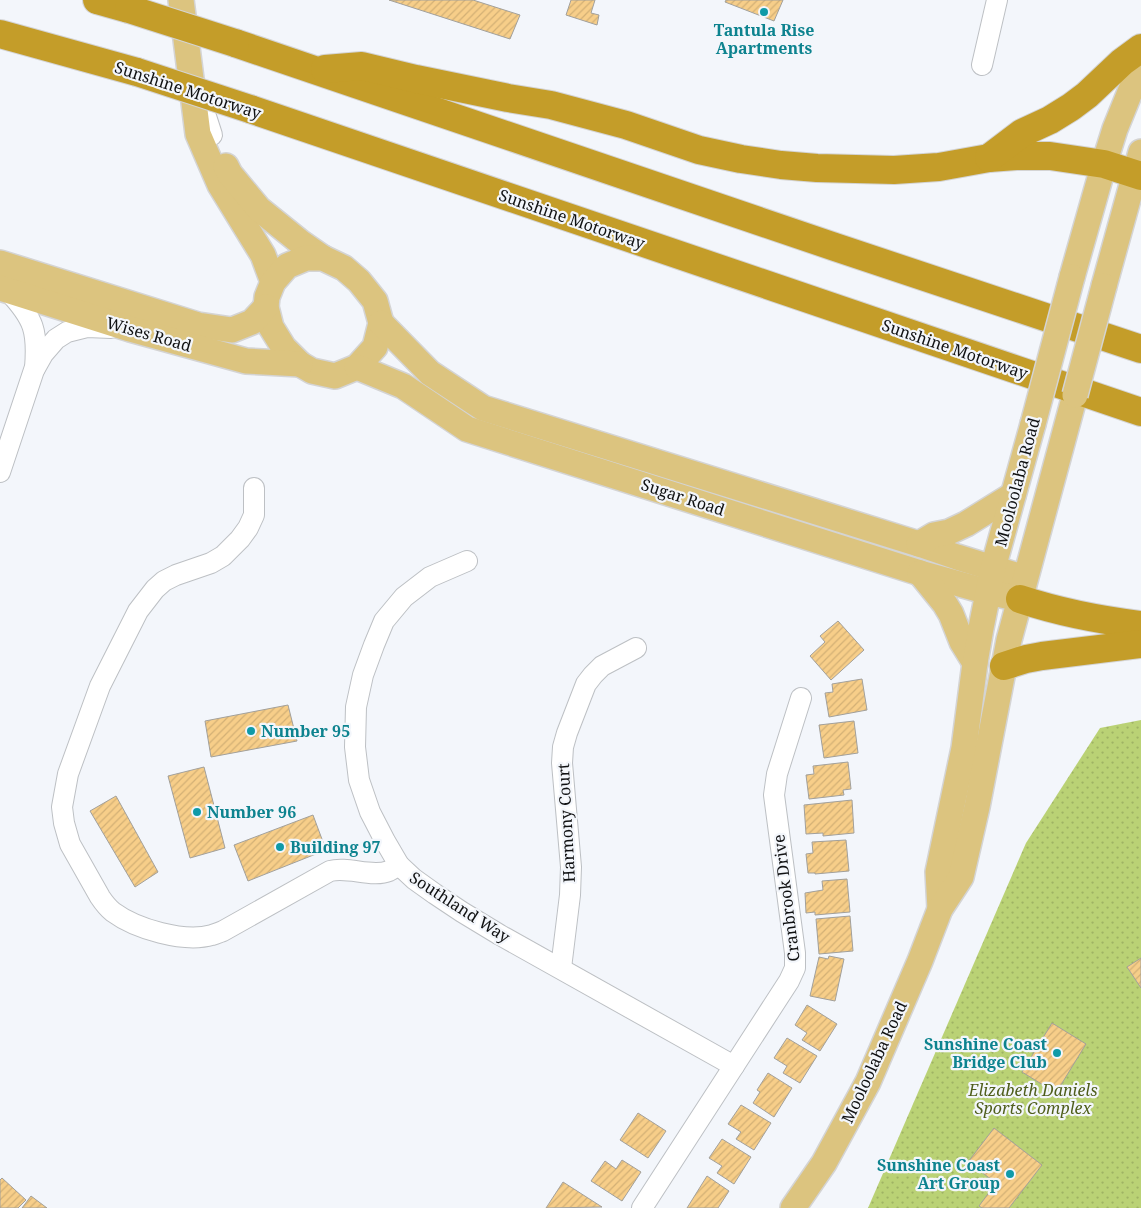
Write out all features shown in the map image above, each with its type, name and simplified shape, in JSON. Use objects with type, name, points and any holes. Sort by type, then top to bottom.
[{"type":"highway","points":[[97,0],[316,70],[1141,349]]},
{"type":"highway","name":"Sunshine Motorway","points":[[0,34],[137,72],[250,109],[1141,412]]},
{"type":"highway","points":[[989,158],[1022,133],[1050,120],[1071,107],[1087,95],[1122,62],[1141,48]]},
{"type":"highway","points":[[316,70],[362,66],[508,98],[551,105],[626,125],[699,150],[781,165],[825,169],[894,170],[939,166],[989,158],[1050,156],[1139,167]]},
{"type":"highway","points":[[1023,588],[1043,606],[1088,617],[1141,625]]},
{"type":"highway","points":[[1004,666],[1042,656],[1141,644]]},
{"type":"main road","points":[[181,0],[198,134],[220,185],[263,255],[274,282]]},
{"type":"main road","name":"Mooloolaba Road","points":[[940,909],[938,872],[964,748],[975,663],[988,592],[1104,164],[1115,129],[1141,65]]},
{"type":"main road","points":[[212,134],[230,174],[259,210],[323,258],[344,268],[359,280],[374,302],[381,323],[375,347],[357,367],[335,376],[312,371],[300,364],[284,348],[275,334],[271,327],[266,307],[267,297],[274,282],[287,266],[306,258],[323,258]]},
{"type":"main road","name":"Mooloolaba Road","points":[[793,1208],[824,1163],[868,1082],[920,962],[940,909],[961,878],[977,807],[1009,640],[1104,286],[1139,167]]},
{"type":"main road","name":"Wises Road","points":[[0,263],[198,325],[232,330],[252,322],[266,307]]},
{"type":"main road","name":"Wises Road","points":[[5,290],[130,329],[246,362],[300,364]]},
{"type":"main road","name":"Sugar Road","points":[[381,323],[430,372],[483,408],[994,568],[1023,588]]},
{"type":"main road","name":"Sugar Road","points":[[357,367],[404,386],[467,429],[920,573],[988,592],[1023,588]]},
{"type":"main road","points":[[919,544],[934,535],[948,532],[966,524],[1014,495]]},
{"type":"main road","points":[[920,573],[945,604],[962,642],[975,663]]},
{"type":"street","points":[[982,65],[997,0]]},
{"type":"street","points":[[190,64],[212,134]]},
{"type":"street","points":[[5,290],[21,305],[30,318],[36,334],[34,370]]},
{"type":"street","points":[[0,472],[34,370],[43,354],[56,339],[67,332],[87,327],[130,329]]},
{"type":"street","points":[[254,488],[254,515],[248,528],[231,549],[223,556],[211,562],[176,575],[164,582],[155,589],[138,611],[100,686],[68,774],[62,807],[70,844],[100,898],[113,912],[145,928],[183,937],[213,935],[335,870],[382,873],[399,865]]},
{"type":"street","name":"Southland Way","points":[[468,561],[430,577],[404,597],[384,621],[363,675],[356,707],[355,747],[359,780],[370,812],[385,841],[399,865],[414,879],[462,912],[734,1066]]},
{"type":"street","name":"Harmony Court","points":[[561,968],[570,895],[571,867],[562,763],[563,747],[586,684],[602,666],[636,648]]},
{"type":"street","name":"Cranbrook Drive","points":[[642,1208],[789,981],[795,968],[795,953],[774,795],[777,774],[800,698]]},
{"type":"green space","name":"Elizabeth Daniels Sports Complex","points":[[1141,720],[1141,1208],[868,1208],[1026,843],[1100,728]]},
{"type":"building","points":[[389,0],[473,0],[520,15],[510,39]]},
{"type":"building","points":[[571,0],[595,0],[591,13],[599,15],[597,25],[566,15]]},
{"type":"building","name":"Tantula Rise Apartments","points":[[726,0],[783,0],[774,21],[725,2]]},
{"type":"building","points":[[838,621],[864,650],[831,680],[810,656],[825,642],[820,636]]},
{"type":"building","points":[[862,679],[867,710],[829,717],[825,693],[833,692],[832,684]]},
{"type":"building","name":"Number 95","points":[[288,705],[297,741],[211,757],[205,721]]},
{"type":"building","points":[[854,721],[858,753],[824,758],[819,725]]},
{"type":"building","points":[[848,762],[851,789],[843,790],[844,795],[809,799],[806,775],[814,774],[813,766]]},
{"type":"building","name":"Number 96","points":[[204,767],[225,848],[190,858],[168,776]]},
{"type":"building","points":[[116,796],[158,872],[135,887],[90,811]]},
{"type":"building","points":[[852,800],[854,833],[823,836],[823,833],[806,834],[804,805]]},
{"type":"building","name":"Building 97","points":[[313,815],[326,850],[248,881],[234,845]]},
{"type":"building","points":[[846,840],[849,871],[808,873],[806,854],[813,853],[812,842]]},
{"type":"building","points":[[847,879],[850,912],[815,915],[815,912],[806,913],[805,893],[823,890],[822,881]]},
{"type":"building","points":[[850,916],[853,951],[819,954],[816,919]]},
{"type":"building","points":[[829,956],[844,959],[835,1001],[810,996],[819,957],[828,959]]},
{"type":"building","points":[[1141,958],[1141,988],[1127,967]]},
{"type":"building","points":[[807,1005],[837,1024],[820,1051],[802,1040],[807,1033],[795,1025]]},
{"type":"building","name":"Sunshine Coast Bridge Club","points":[[1052,1023],[1086,1044],[1056,1093],[1022,1072]]},
{"type":"building","points":[[787,1038],[817,1056],[800,1083],[783,1073],[787,1066],[774,1058]]},
{"type":"building","points":[[768,1073],[792,1088],[774,1117],[753,1103],[760,1092],[757,1090]]},
{"type":"building","points":[[741,1105],[771,1123],[754,1150],[736,1139],[741,1132],[728,1124]]},
{"type":"building","points":[[638,1113],[666,1131],[648,1158],[620,1140]]},
{"type":"building","name":"Sunshine Coast Art Group","points":[[994,1128],[1042,1165],[1009,1208],[982,1208],[979,1206],[996,1183],[968,1162]]},
{"type":"building","points":[[722,1139],[751,1157],[734,1184],[717,1173],[722,1166],[709,1158]]},
{"type":"building","points":[[622,1160],[641,1172],[622,1201],[591,1181],[605,1161],[616,1169]]},
{"type":"building","points":[[707,1176],[729,1191],[718,1208],[687,1208]]},
{"type":"building","points":[[2,1178],[26,1200],[18,1208],[0,1208],[0,1180]]},
{"type":"building","points":[[563,1182],[602,1207],[546,1208]]},
{"type":"building","points":[[31,1196],[47,1208],[22,1208]]},
{"type":"place","name":"Tantula Rise Apartments","points":[[764,12]]},
{"type":"place","name":"Number 95","points":[[251,731]]},
{"type":"place","name":"Number 96","points":[[197,812]]},
{"type":"place","name":"Building 97","points":[[280,847]]},
{"type":"place","name":"Sunshine Coast Bridge Club","points":[[1057,1053]]},
{"type":"place","name":"Sunshine Coast Art Group","points":[[1010,1174]]}]
